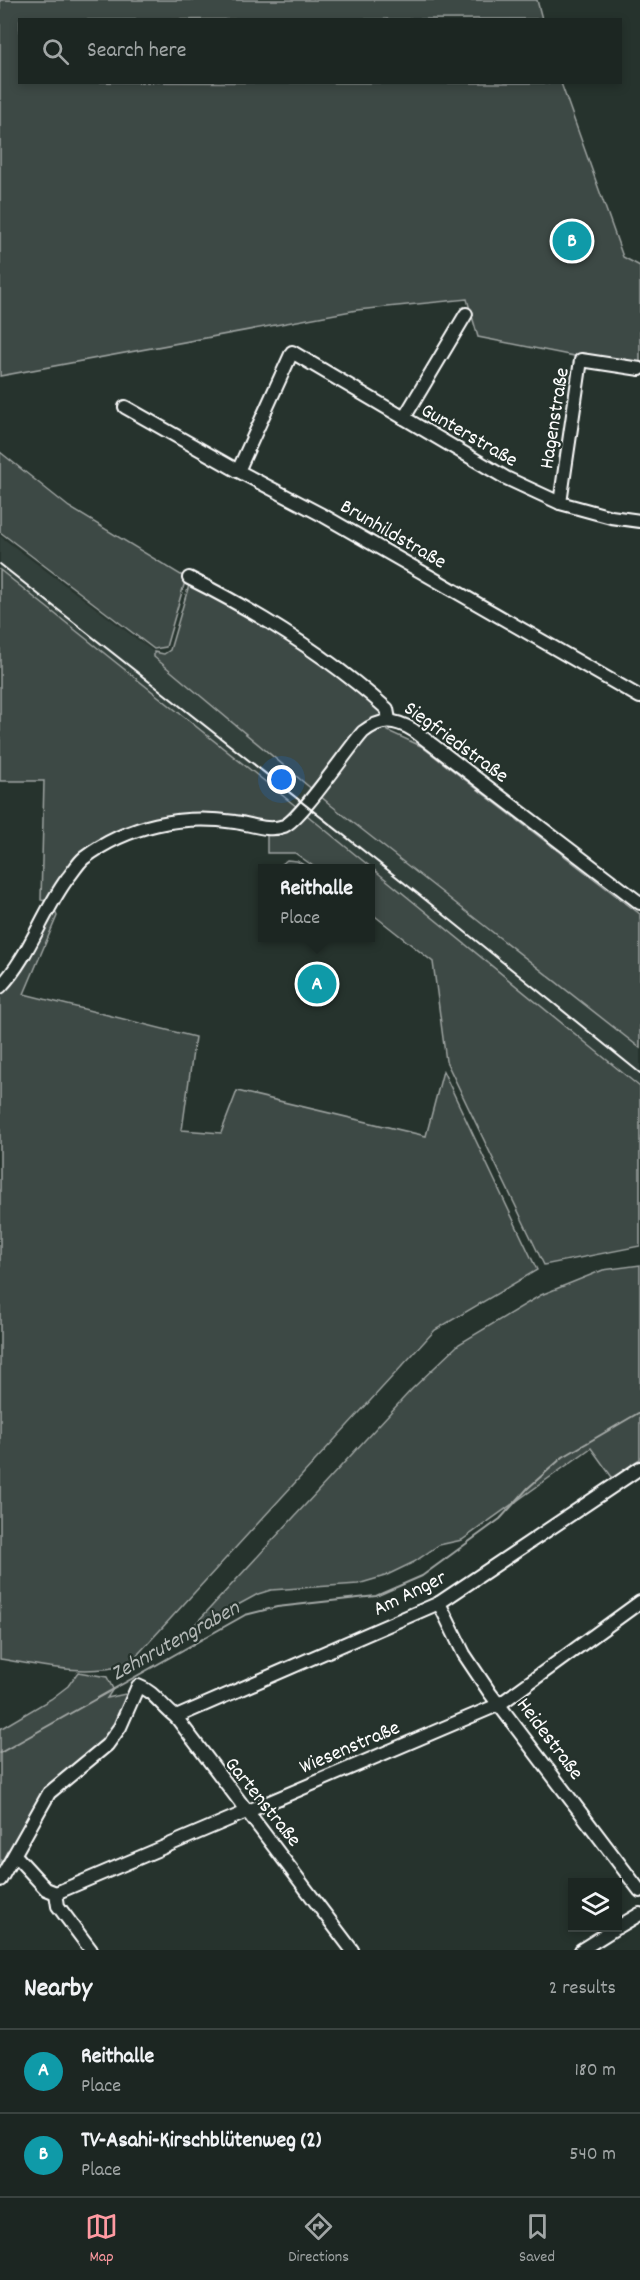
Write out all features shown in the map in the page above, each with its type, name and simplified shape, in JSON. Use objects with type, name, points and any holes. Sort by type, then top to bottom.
[{"type":"street","points":[[404,418],[466,314]]},
{"type":"street","name":"Gunterstraße","points":[[238,471],[292,352],[506,478],[560,503],[611,517],[640,521]]},
{"type":"street","name":"Hagenstraße","points":[[560,503],[581,360],[640,369]]},
{"type":"street","name":"Brunhildstraße","points":[[125,407],[238,471],[324,516],[640,697]]},
{"type":"street","name":"Siegfriedstraße","points":[[189,578],[241,604],[304,643],[387,710],[389,720],[401,723],[413,730],[638,898]]},
{"type":"street","points":[[0,987],[15,969],[50,902],[82,859],[116,838],[153,824],[192,819],[234,822],[267,828],[285,826],[302,811],[363,732],[373,724],[389,720]]},
{"type":"street","name":"Am Anger","points":[[176,1717],[440,1603],[640,1468]]},
{"type":"street","name":"Wiesenstraße","points":[[56,1893],[247,1809],[500,1704],[640,1602]]},
{"type":"street","name":"Heidestraße","points":[[440,1603],[464,1654],[640,1891]]},
{"type":"street","name":"Gartenstraße","points":[[15,1855],[49,1793],[107,1745],[120,1727],[138,1686],[150,1690],[166,1710],[176,1717],[352,1950]]},
{"type":"street","points":[[0,1880],[15,1855],[45,1889],[56,1893],[58,1906],[91,1950]]},
{"type":"street","points":[[622,1924],[640,1914]]},
{"type":"street","points":[[582,1950],[609,1932]]},
{"type":"shaded area","points":[[0,0],[537,0],[542,18],[18,18],[18,84],[561,84],[623,257],[640,266],[640,366],[579,357],[478,337],[467,299],[357,310],[0,376]]},
{"type":"shaded area","points":[[0,452],[69,507],[186,578],[166,647],[154,649],[0,532]]},
{"type":"shaded area","points":[[0,536],[154,652],[154,657],[640,1048],[640,1087],[375,871],[375,864],[367,864],[0,570]]},
{"type":"shaded area","points":[[0,570],[367,864],[310,864],[295,853],[267,853],[267,828],[234,821],[153,824],[82,859],[50,902],[41,900],[44,781],[0,781]]},
{"type":"shaded area","points":[[195,583],[303,645],[381,708],[388,731],[421,746],[640,914],[640,1048],[332,806],[154,657],[154,652],[164,654],[170,650],[189,585]]},
{"type":"shaded area","points":[[287,860],[302,864],[282,864]]},
{"type":"shaded area","points":[[375,871],[640,1087],[640,1246],[544,1265],[446,1061],[433,962],[375,916]]},
{"type":"shaded area","points":[[54,909],[57,916],[24,994],[195,1037],[182,1130],[221,1133],[237,1091],[426,1136],[443,1071],[537,1270],[435,1330],[128,1665],[95,1670],[64,1669],[0,1659],[0,992]]},
{"type":"shaded area","points":[[640,1265],[640,1459],[632,1464],[632,1468],[614,1480],[591,1448],[462,1540],[439,1545],[414,1562],[385,1576],[358,1584],[271,1590],[258,1594],[188,1632],[412,1389],[459,1344],[541,1295],[603,1270]]},
{"type":"shaded area","points":[[78,1672],[107,1677],[113,1689],[107,1698],[125,1694],[128,1701],[108,1738],[49,1785],[12,1852],[8,1850],[0,1865],[0,1729],[51,1699],[68,1686]]},
{"type":"waterway","name":"Zehnrutengraben","points":[[0,1753],[245,1615],[277,1607],[376,1596],[422,1576],[500,1519],[528,1488],[563,1457],[640,1412]]},
{"type":"railway","points":[[0,564],[417,893],[640,1073]]},
{"type":"place","name":"TV-Asahi-Kirschblütenweg (2)","points":[[572,241]]},
{"type":"place","name":"Reithalle","points":[[317,984]]}]
